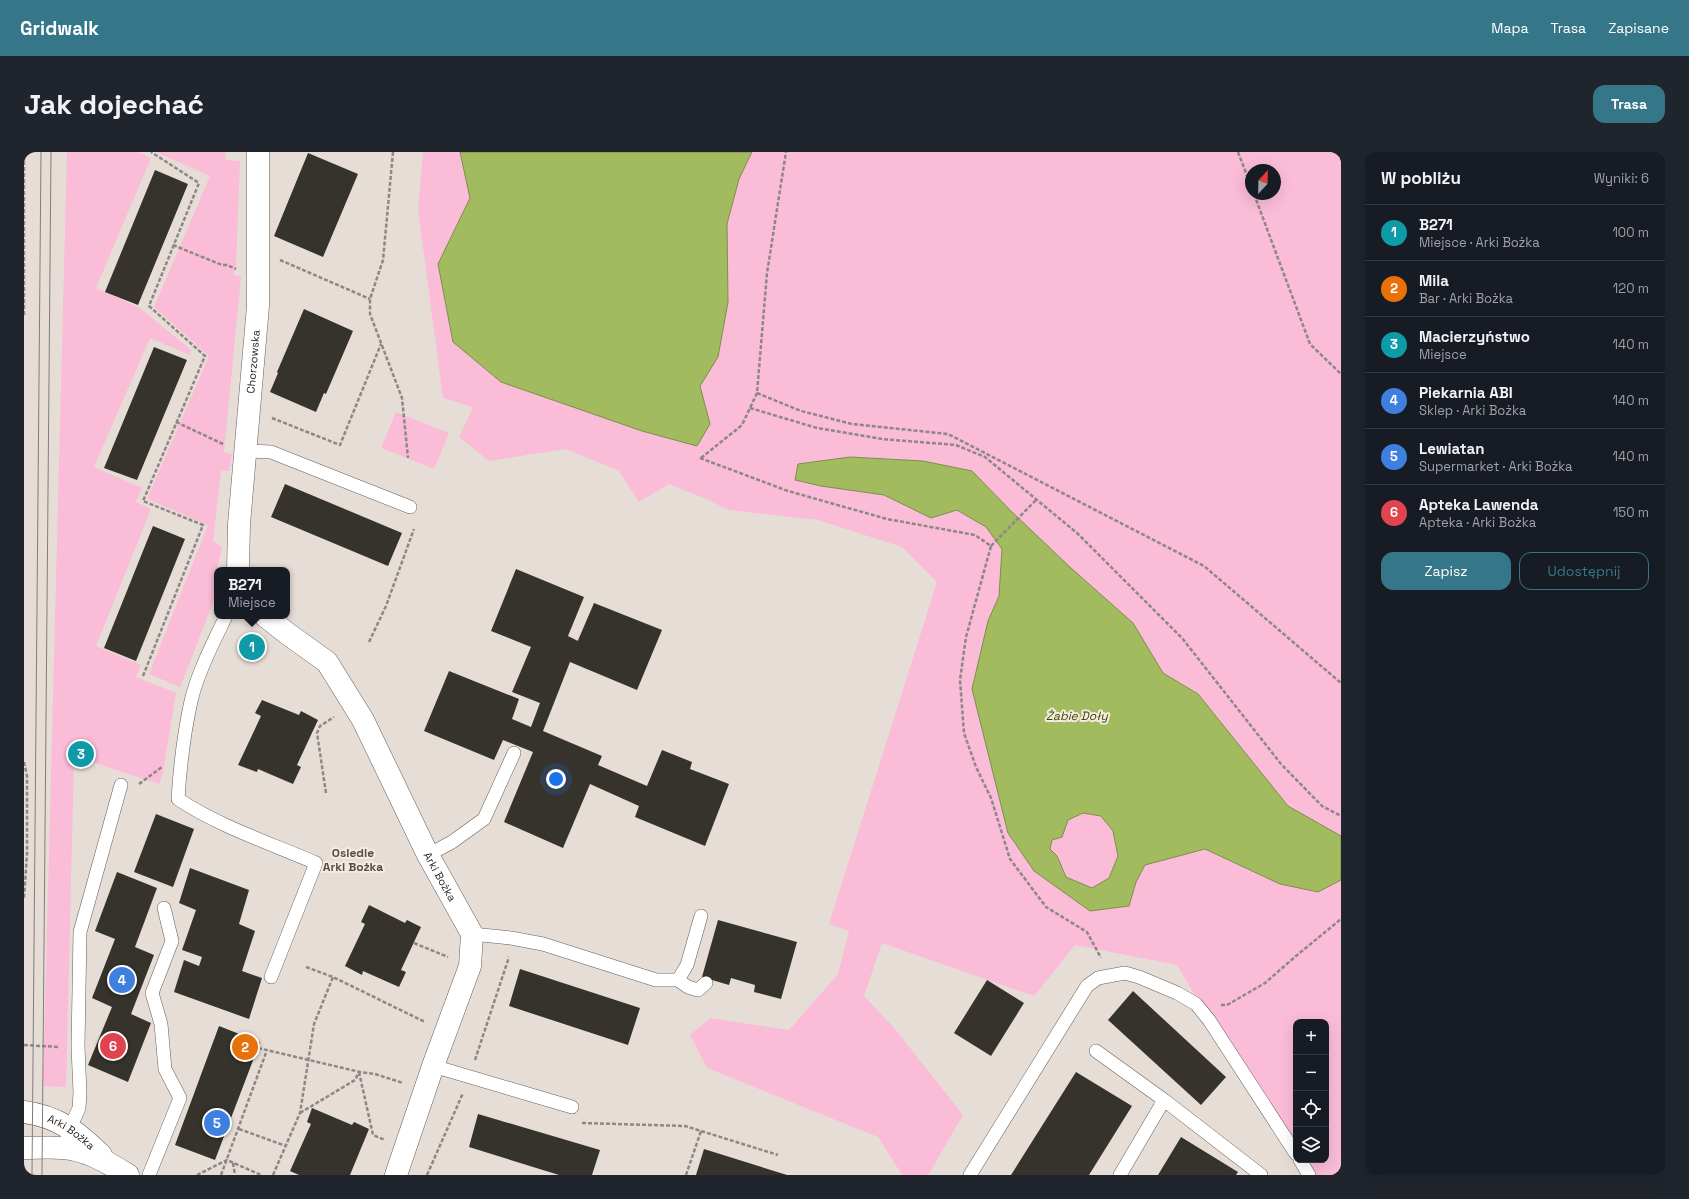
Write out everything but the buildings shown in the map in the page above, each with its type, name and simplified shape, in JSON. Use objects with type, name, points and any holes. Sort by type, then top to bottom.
[{"type":"street","name":"Chorzowska","points":[[238,567],[239,524],[257,327],[259,279],[258,152]]},
{"type":"street","name":"Arki Bożka","points":[[269,619],[327,662],[363,720],[428,855],[472,934]]},
{"type":"street","points":[[396,1175],[470,966],[472,934]]},
{"type":"street","name":"Arki Bożka","points":[[24,1112],[55,1119],[66,1138],[119,1170]]},
{"type":"street","name":"Arki Bożka","points":[[24,1148],[66,1138]]},
{"type":"lane","points":[[245,451],[271,452],[410,507]]},
{"type":"lane","points":[[225,619],[206,657],[191,700],[182,753],[178,799],[190,807],[236,829],[316,863],[270,977]]},
{"type":"lane","points":[[428,855],[452,842],[484,820],[514,753]]},
{"type":"lane","points":[[66,1138],[79,1108],[80,1093],[78,1047],[80,932],[121,785]]},
{"type":"lane","points":[[149,1175],[180,1098],[164,1069],[161,1024],[152,993],[172,941],[164,908]]},
{"type":"lane","points":[[678,980],[687,965],[701,916]]},
{"type":"lane","points":[[472,934],[511,938],[543,944],[656,980],[678,980],[688,987],[698,990],[706,983]]},
{"type":"lane","points":[[970,1175],[1087,986],[1098,978],[1125,973],[1139,977],[1177,993],[1196,1004],[1209,1020],[1293,1149]]},
{"type":"lane","points":[[1096,1051],[1164,1100],[1260,1175]]},
{"type":"lane","points":[[434,1066],[572,1107]]},
{"type":"lane","points":[[1120,1175],[1164,1100]]},
{"type":"lane","points":[[1302,1163],[1309,1175]]},
{"type":"path","points":[[24,152],[24,315]]},
{"type":"path","points":[[143,676],[203,525],[143,501],[205,356],[149,306],[199,183],[151,152]]},
{"type":"path","points":[[393,152],[383,260],[370,299],[370,314],[402,398],[408,458]]},
{"type":"path","points":[[786,152],[767,273],[757,393],[742,425],[700,458],[788,491],[887,519],[975,536],[991,546]]},
{"type":"path","points":[[1238,152],[1245,170]]},
{"type":"path","points":[[1256,200],[1310,344],[1341,374]]},
{"type":"path","points":[[173,245],[259,279]]},
{"type":"path","points":[[278,259],[370,299]]},
{"type":"path","points":[[266,416],[340,445],[381,343]]},
{"type":"path","points":[[757,393],[801,411],[852,424],[948,434],[1204,566],[1341,683]]},
{"type":"path","points":[[750,408],[817,428],[875,438],[956,445],[985,457],[1077,533],[1182,638],[1281,764],[1322,806],[1341,816]]},
{"type":"path","points":[[176,422],[233,449],[245,451]]},
{"type":"path","points":[[1036,500],[991,546],[966,637],[960,680],[964,733],[976,767],[991,798],[1010,859],[1046,907],[1087,932],[1110,975]]},
{"type":"path","points":[[369,642],[386,606],[414,529]]},
{"type":"path","points":[[326,793],[317,733],[320,726],[337,715]]},
{"type":"path","points":[[135,786],[182,753]]},
{"type":"path","points":[[24,762],[27,784],[24,898]]},
{"type":"path","points":[[1196,1004],[1227,1005],[1265,983],[1341,919]]},
{"type":"path","points":[[414,943],[470,966]]},
{"type":"path","points":[[306,967],[332,977],[426,1022]]},
{"type":"path","points":[[273,1175],[300,1112],[314,1024],[332,977]]},
{"type":"path","points":[[24,1045],[78,1047]]},
{"type":"path","points":[[258,1048],[308,1061],[375,1074],[425,1091]]},
{"type":"path","points":[[221,1175],[267,1050]]},
{"type":"path","points":[[300,1112],[355,1080],[359,1072]]},
{"type":"path","points":[[359,1072],[373,1135],[406,1148]]},
{"type":"path","points":[[578,1122],[586,1124],[685,1126],[778,1155]]},
{"type":"path","points":[[239,1129],[286,1146]]},
{"type":"path","points":[[686,1175],[701,1131]]},
{"type":"path","points":[[197,1175],[227,1160],[261,1175]]},
{"type":"path","points":[[232,1162],[235,1175]]},
{"type":"shaded area","points":[[67,152],[138,152],[151,158],[96,288],[140,308],[191,350],[190,355],[150,338],[94,467],[142,488],[136,502],[151,509],[96,646],[141,665],[136,677],[176,693],[163,773],[159,784],[80,758],[74,758],[66,1087],[43,1086]]},
{"type":"shaded area","points":[[156,152],[226,152],[225,160],[240,161],[236,265],[233,274],[241,277],[224,452],[232,454],[229,471],[221,471],[213,540],[222,547],[218,567],[214,567],[213,603],[180,687],[149,674],[208,525],[147,499],[209,356],[154,307],[210,176]]},
{"type":"shaded area","points":[[423,152],[1341,152],[1341,1175],[1301,1175],[1294,1163],[1329,1163],[1329,1019],[1293,1019],[1293,1161],[1177,965],[1075,945],[1034,996],[882,943],[864,996],[895,1029],[963,1115],[928,1175],[902,1175],[878,1137],[707,1068],[690,1035],[710,1018],[789,1030],[838,974],[849,931],[829,924],[937,582],[902,547],[818,520],[729,510],[669,484],[639,502],[619,471],[566,449],[489,461],[459,437],[473,407],[443,398],[418,210]]},
{"type":"shaded area","points":[[396,412],[449,433],[434,469],[381,448]]},
{"type":"water","points":[[460,152],[752,152],[739,179],[727,224],[728,302],[718,357],[700,386],[710,424],[697,446],[642,431],[501,382],[453,342],[438,264],[470,198]]},
{"type":"water","name":"Żabie Doły","points":[[850,457],[923,461],[972,471],[1012,512],[1071,568],[1133,623],[1163,673],[1198,694],[1288,806],[1341,836],[1341,880],[1318,892],[1280,884],[1205,849],[1145,865],[1136,882],[1129,906],[1090,911],[1034,871],[1008,833],[972,689],[988,621],[999,596],[1002,549],[986,527],[957,510],[931,518],[884,495],[821,486],[795,480],[798,464]],"holes":[[[1083,813],[1101,816],[1113,831],[1118,856],[1109,878],[1092,888],[1066,877],[1057,856],[1050,849],[1052,840],[1062,837],[1068,820]]]},
{"type":"tram line","points":[[32,1175],[41,152]]},
{"type":"tram line","points":[[42,1175],[51,152]]},
{"type":"place","name":"B271","points":[[252,647]]},
{"type":"place","name":"Macierzyństwo","points":[[81,754]]},
{"type":"place","name":"Piekarnia ABI","points":[[122,980]]},
{"type":"place","name":"Apteka Lawenda","points":[[113,1046]]},
{"type":"place","name":"Mila","points":[[245,1047]]},
{"type":"place","name":"Lewiatan","points":[[217,1123]]},
{"type":"district","name":"Osiedle Arki Bożka","points":[[353,860]]}]
